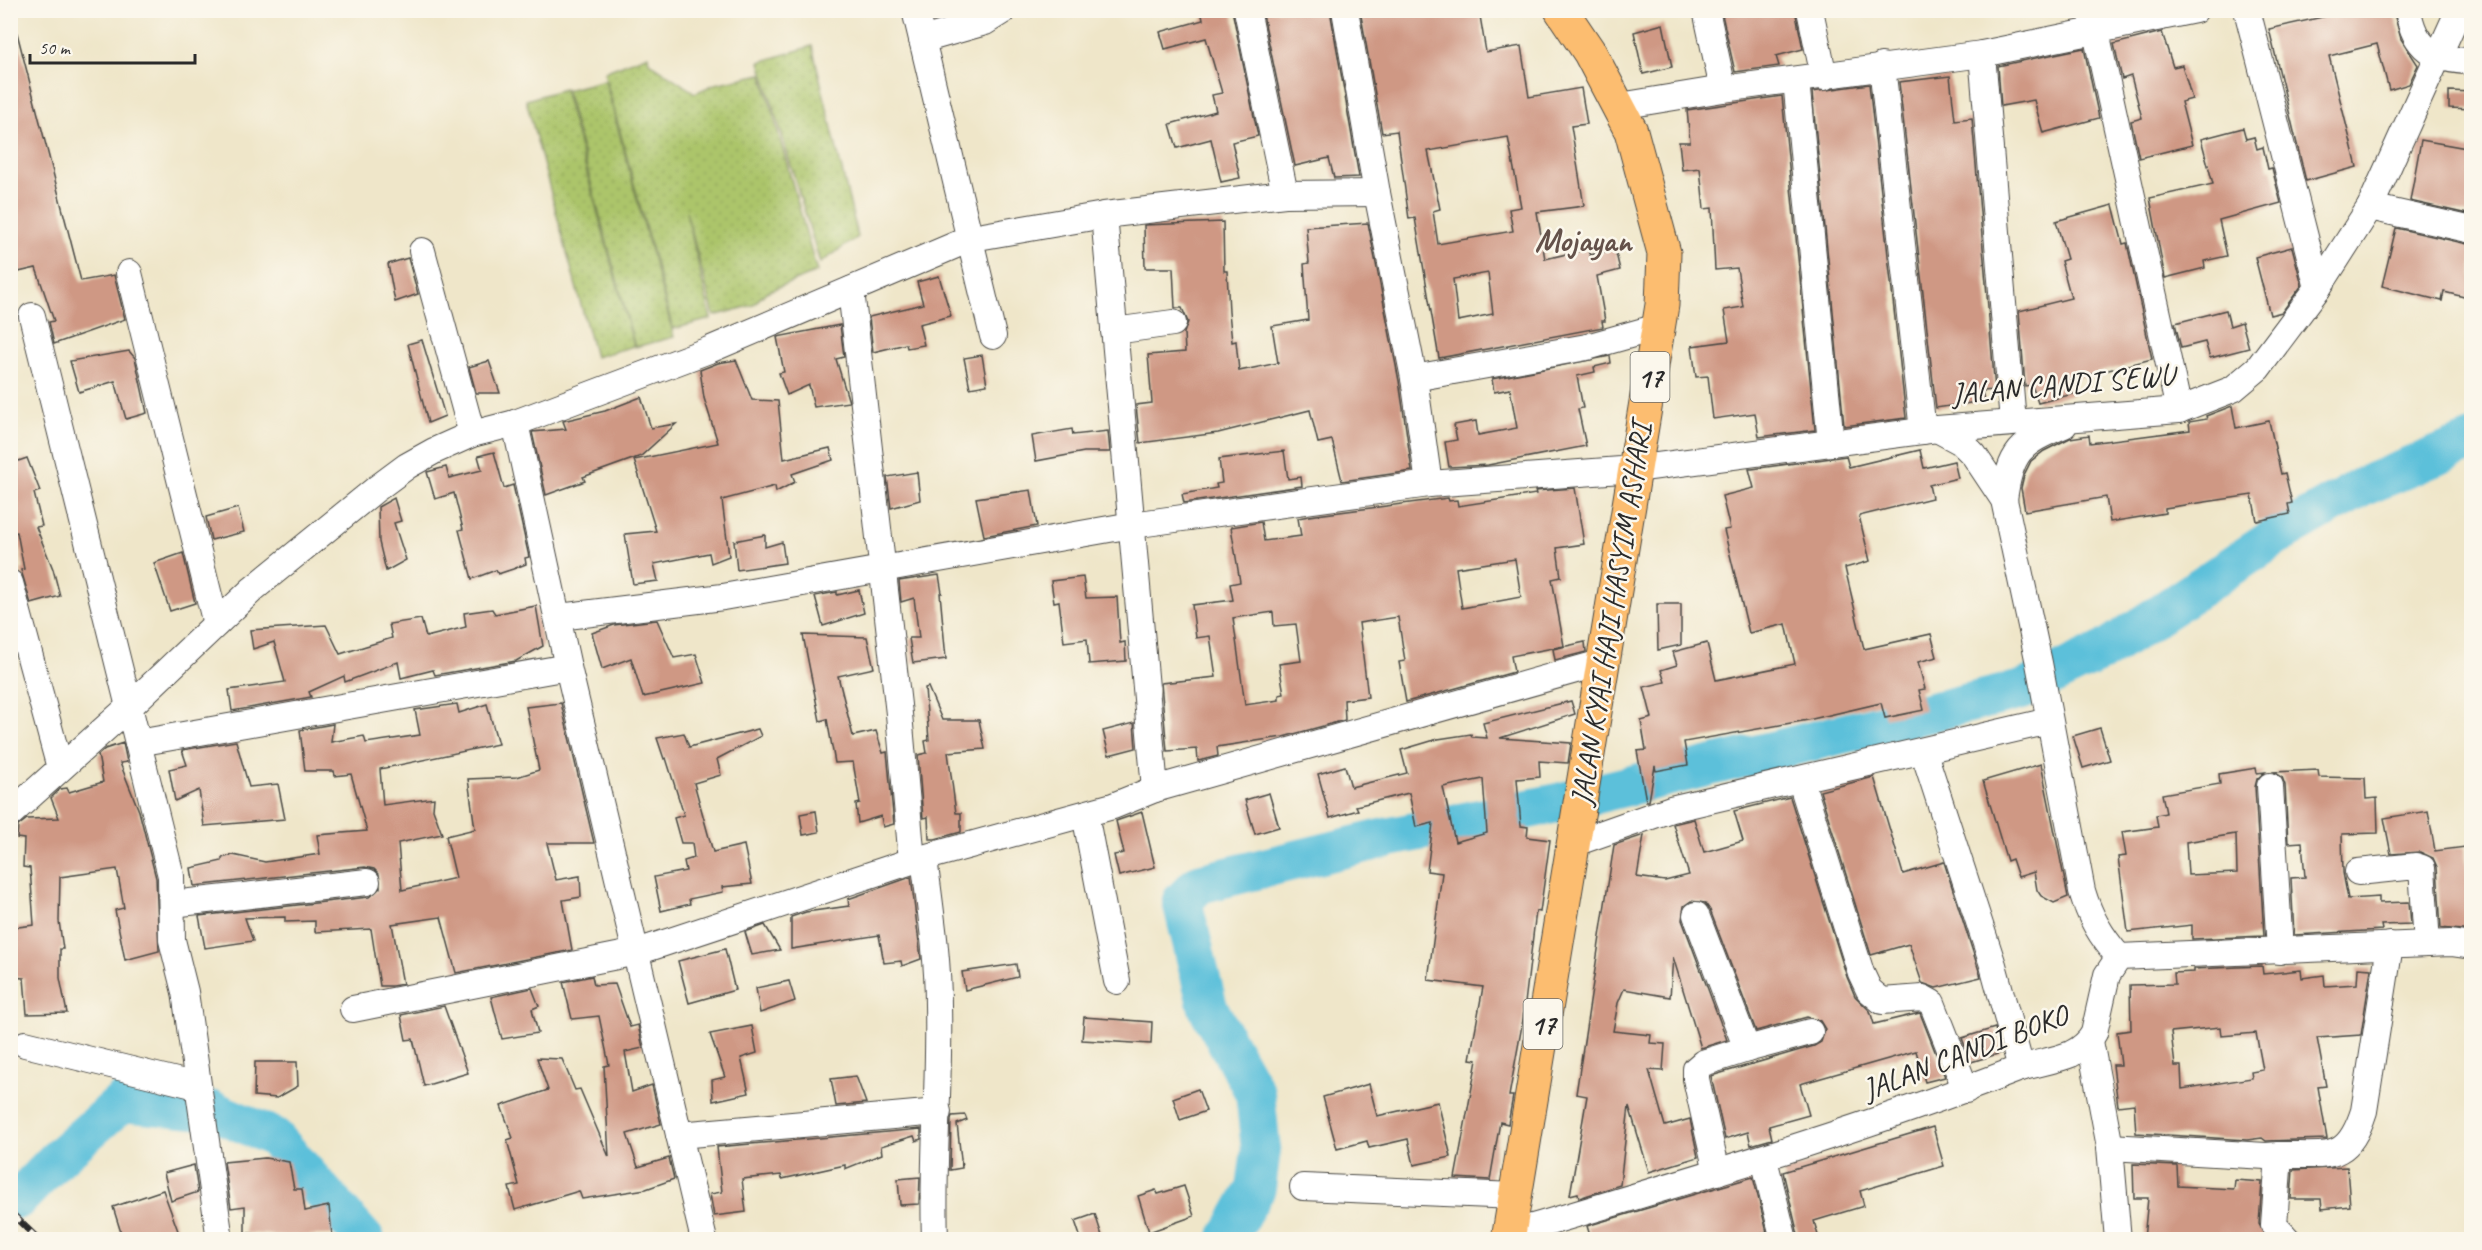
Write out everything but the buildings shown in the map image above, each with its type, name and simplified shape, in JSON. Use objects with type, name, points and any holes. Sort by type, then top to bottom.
[{"type":"highway","name":"JALAN KYAI HAJI HASYIM ASHARI","points":[[1508,1238],[1658,327],[1664,253],[1645,176],[1620,106],[1590,53],[1561,10]]},
{"type":"street","points":[[915,10],[972,238],[993,336]]},
{"type":"street","points":[[922,40],[984,22],[1004,10]]},
{"type":"street","points":[[1247,10],[1285,194]]},
{"type":"street","points":[[1345,10],[1377,193],[1414,378],[1429,484]]},
{"type":"street","points":[[1707,10],[1723,89]]},
{"type":"street","points":[[1810,10],[1824,77]]},
{"type":"street","points":[[1620,106],[1723,89],[1824,77],[1882,66],[1982,54],[2093,21],[2195,10]]},
{"type":"street","points":[[2247,10],[2318,288]]},
{"type":"street","points":[[2408,10],[2414,34],[2421,44],[2438,57],[2472,61]]},
{"type":"street","name":"JALAN CANDI SEWU","points":[[559,617],[723,597],[882,567],[1132,525],[1429,484],[1635,469],[1930,430],[2179,410],[2233,389],[2258,368],[2318,288],[2370,207],[2458,10]]},
{"type":"street","points":[[2093,21],[2179,410]]},
{"type":"street","points":[[1982,54],[2013,422]]},
{"type":"street","points":[[1882,66],[1930,430],[1961,442],[1974,455],[2004,500]]},
{"type":"street","points":[[1796,80],[1832,443]]},
{"type":"street","points":[[10,814],[129,707],[253,589],[391,478],[434,451],[472,434],[514,423],[709,350],[972,238],[1104,215],[1285,194],[1377,193]]},
{"type":"street","points":[[2370,207],[2472,231]]},
{"type":"street","points":[[1104,215],[1155,789]]},
{"type":"street","points":[[422,251],[472,434]]},
{"type":"street","points":[[129,273],[216,624]]},
{"type":"street","points":[[851,290],[918,860],[938,988],[938,1113],[933,1185],[935,1239]]},
{"type":"street","points":[[32,316],[171,876],[172,940],[185,992],[197,1090],[220,1239]]},
{"type":"street","points":[[1114,331],[1173,323]]},
{"type":"street","points":[[1414,378],[1587,347],[1658,327]]},
{"type":"street","points":[[2080,419],[2032,439],[2020,449],[2007,471],[2004,500],[2039,663],[2082,891],[2089,917],[2100,935],[2119,957],[2451,942],[2472,946]]},
{"type":"street","points":[[514,423],[559,617],[568,668],[704,1239]]},
{"type":"street","points":[[10,583],[60,768]]},
{"type":"street","points":[[353,1009],[637,952],[918,860],[1085,814],[1155,789],[1604,662]]},
{"type":"street","points":[[138,743],[568,668]]},
{"type":"street","points":[[1572,844],[1671,809],[1924,753],[2048,711]]},
{"type":"street","points":[[1924,753],[1993,965],[2021,1068]]},
{"type":"street","points":[[1801,781],[1861,973],[1869,990],[1882,1001],[1923,998],[1932,1003],[1966,1090]]},
{"type":"street","points":[[2270,786],[2280,951]]},
{"type":"street","points":[[1085,814],[1117,981]]},
{"type":"street","points":[[2358,872],[2416,866],[2422,868],[2427,944]]},
{"type":"street","points":[[172,904],[367,882]]},
{"type":"street","points":[[1696,915],[1747,1049]]},
{"type":"street","points":[[2110,1147],[2266,1156],[2334,1154],[2347,1147],[2357,1135],[2364,1111],[2390,945]]},
{"type":"street","name":"JALAN CANDI BOKO","points":[[1508,1238],[1533,1227],[1764,1159],[1966,1090],[2021,1068],[2070,1054],[2090,1041],[2107,975],[2119,957]]},
{"type":"street","points":[[1718,1172],[1696,1079],[1696,1069],[1703,1063],[1810,1032]]},
{"type":"street","points":[[2090,1041],[2110,1147],[2118,1239]]},
{"type":"street","points":[[25,1044],[197,1090]]},
{"type":"street","points":[[679,1135],[938,1113]]},
{"type":"street","points":[[2279,1155],[2274,1225],[2284,1237]]},
{"type":"street","points":[[1764,1159],[1784,1239]]},
{"type":"street","points":[[1303,1187],[1515,1196]]},
{"type":"green space","points":[[812,46],[858,237],[820,263],[760,62]]},
{"type":"green space","points":[[648,55],[649,62],[695,93],[715,84],[762,74],[817,272],[766,292],[753,305],[714,316],[686,211],[711,319],[673,329],[604,72]]},
{"type":"green space","points":[[605,80],[674,337],[635,347],[566,90]]},
{"type":"green space","points":[[564,89],[634,346],[595,357],[526,100]]},
{"type":"waterway","points":[[1227,1240],[1256,1188],[1261,1150],[1255,1093],[1208,1008],[1182,901],[1199,884],[1390,837],[1558,803],[2022,690],[2104,651],[2277,536],[2364,486],[2472,441]]},
{"type":"waterway","points":[[18,1199],[56,1160],[122,1102],[214,1111],[274,1137],[365,1240]]},
{"type":"railway","points":[[10,1212],[39,1240]]},
{"type":"railway","points":[[10,1232],[19,1240]]},
{"type":"district","name":"Mojayan","points":[[1583,240]]}]
